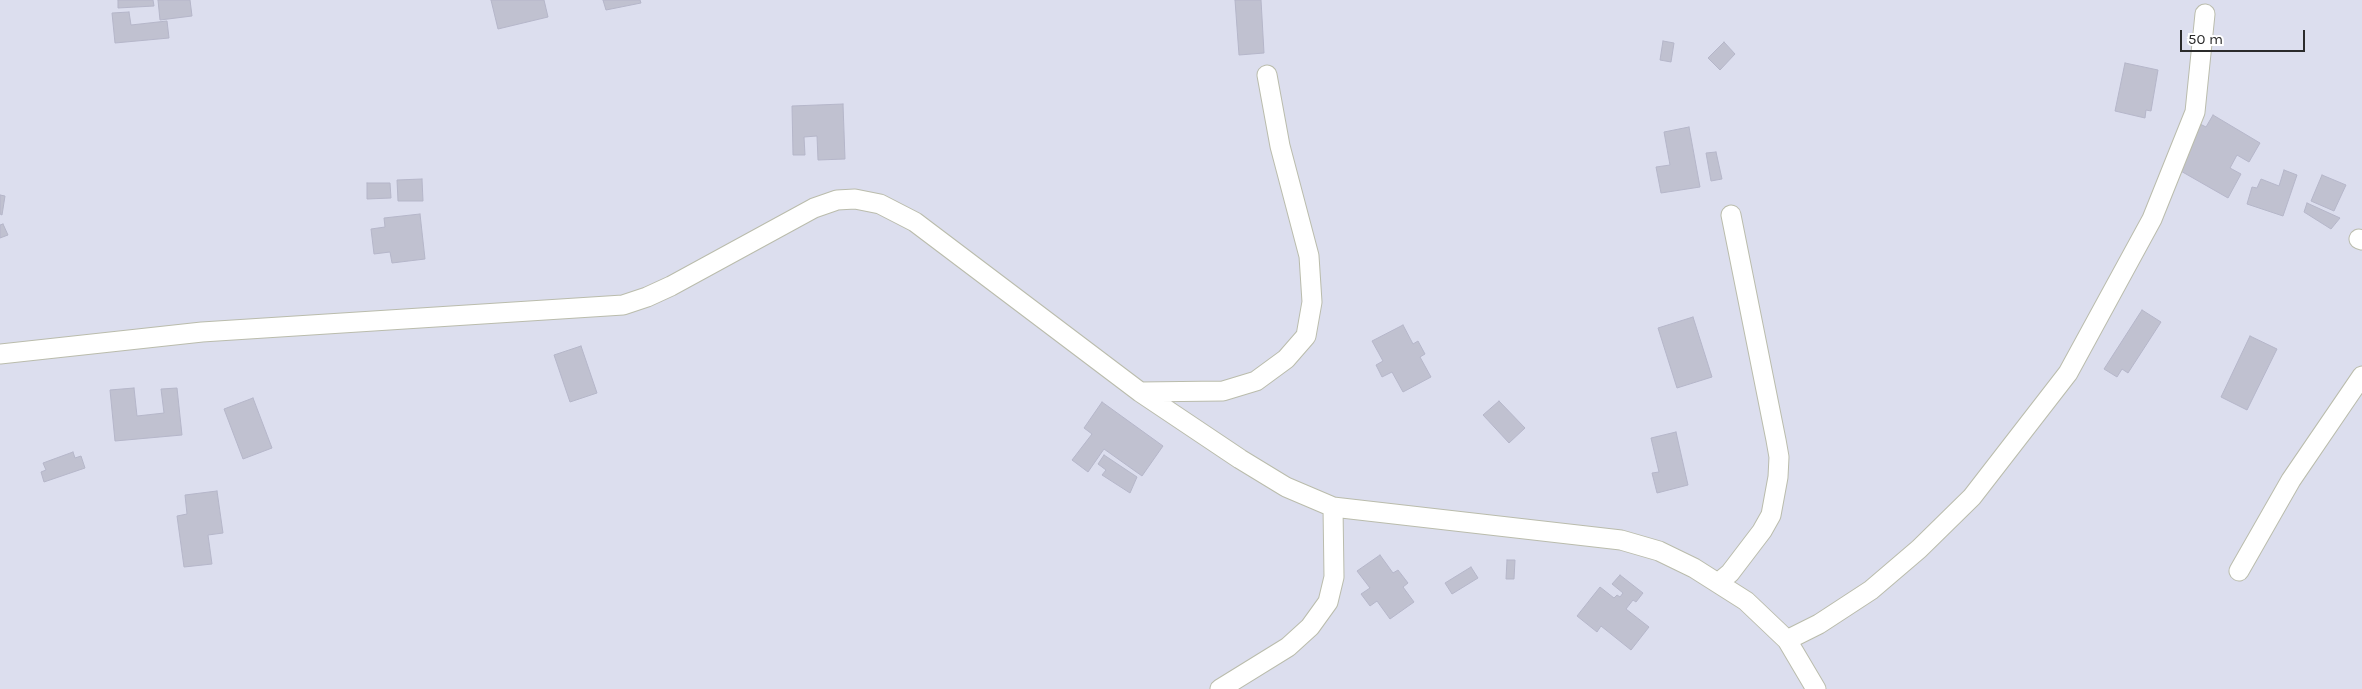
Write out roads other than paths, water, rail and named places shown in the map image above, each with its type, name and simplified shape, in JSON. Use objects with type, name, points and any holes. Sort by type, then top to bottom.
[{"type":"street","points":[[1786,640],[1819,624],[1871,590],[1919,549],[1972,497],[2068,373],[2152,219],[2195,112],[2205,14]]},
{"type":"street","points":[[1140,392],[1223,391],[1256,381],[1286,360],[1306,336],[1312,302],[1309,256],[1280,146],[1267,75]]},
{"type":"street","points":[[0,354],[202,332],[623,305],[672,286],[814,208],[838,200],[855,199],[880,204],[915,222],[1140,392],[1279,482],[1333,507],[1620,540],[1659,551],[1746,600],[1786,640],[1816,689]]},
{"type":"street","points":[[1718,583],[1730,573],[1762,531],[1771,515],[1778,477],[1779,457],[1731,215]]},
{"type":"street","points":[[2238,571],[2291,480],[2362,376]]},
{"type":"street","points":[[1220,689],[1288,648],[1310,627],[1328,602],[1334,577],[1333,507]]}]
